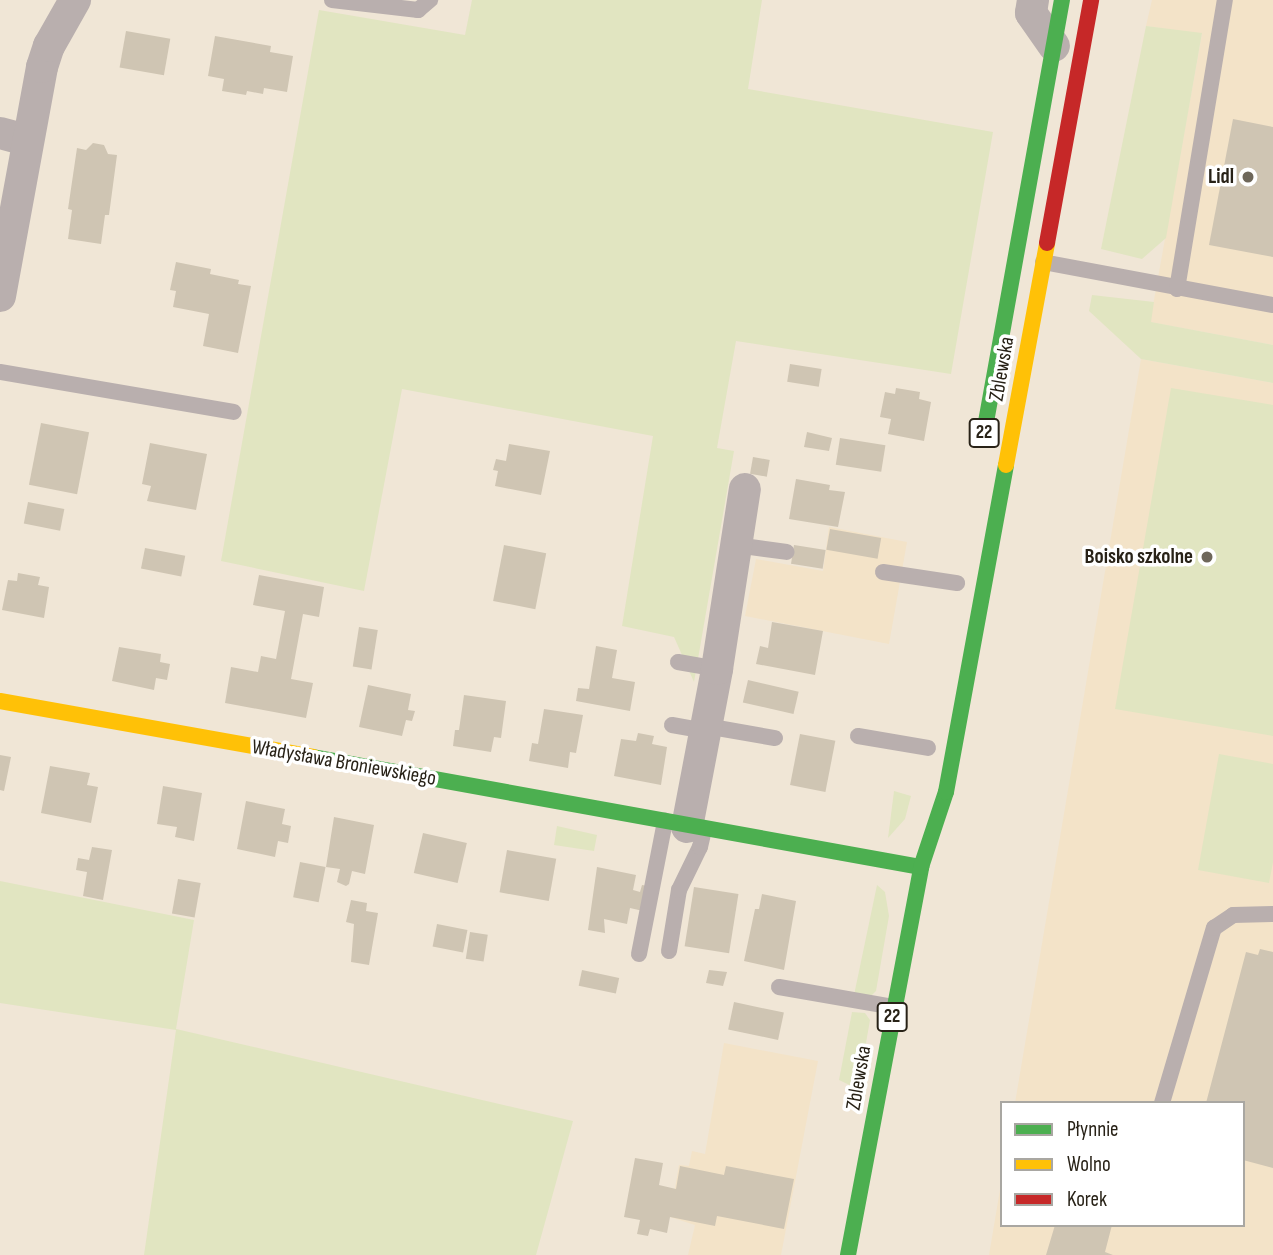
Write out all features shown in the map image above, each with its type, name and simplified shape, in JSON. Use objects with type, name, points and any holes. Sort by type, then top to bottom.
[{"type":"main road","name":"Zblewska","points":[[984,436],[1062,0]]},
{"type":"main road","name":"Zblewska","points":[[848,1255],[921,867],[946,792],[1091,0]]},
{"type":"main road","name":"Władysława Broniewskiego","points":[[0,701],[921,867]]},
{"type":"main road","name":"Zblewska","points":[[921,814],[921,867]]},
{"type":"street","points":[[0,296],[14,137],[49,46],[75,0]]},
{"type":"street","points":[[1033,0],[1031,13],[1054,46]]},
{"type":"street","points":[[685,826],[717,669],[745,489]]},
{"type":"lane","points":[[332,0],[418,10],[430,0]]},
{"type":"lane","points":[[1177,289],[1225,0]]},
{"type":"lane","points":[[1043,262],[1273,305]]},
{"type":"lane","points":[[0,372],[234,412]]},
{"type":"lane","points":[[736,545],[787,552]]},
{"type":"lane","points":[[883,572],[957,584]]},
{"type":"lane","points":[[678,662],[717,669]]},
{"type":"lane","points":[[672,725],[775,738]]},
{"type":"lane","points":[[858,736],[928,748]]},
{"type":"lane","points":[[669,951],[680,890],[700,847],[685,826]]},
{"type":"lane","points":[[639,954],[685,826]]},
{"type":"lane","points":[[1163,1101],[1214,928],[1233,915],[1273,914]]},
{"type":"lane","points":[[779,987],[894,1007]]},
{"type":"shaded area","points":[[1152,0],[1273,0],[1273,345],[1150,322],[1202,34],[1146,26]]},
{"type":"shaded area","points":[[1141,359],[1273,383],[1273,1255],[989,1255],[1000,1190],[1000,1227],[1245,1227],[1245,1101],[1015,1101]]},
{"type":"shaded area","points":[[829,527],[907,542],[889,644],[745,616],[756,559],[823,571]]},
{"type":"shaded area","points":[[724,1043],[818,1061],[781,1255],[688,1255],[695,1225],[670,1217],[679,1165],[689,1166],[692,1151],[705,1154]]},
{"type":"green space","points":[[472,0],[762,0],[748,89],[993,132],[951,374],[736,341],[717,448],[734,451],[694,682],[674,637],[622,626],[653,436],[402,389],[364,591],[221,561],[319,10],[465,35]]},
{"type":"green space","points":[[1146,26],[1202,33],[1166,238],[1142,259],[1101,249]]},
{"type":"green space","points":[[1092,295],[1154,302],[1151,322],[1273,345],[1273,383],[1141,359],[1089,311]]},
{"type":"green space","name":"Boisko szkolne","points":[[1171,388],[1273,405],[1273,736],[1115,709]]},
{"type":"green space","points":[[1219,754],[1273,764],[1273,862],[1269,883],[1198,870]]},
{"type":"green space","points":[[894,791],[911,796],[905,819],[888,838]]},
{"type":"green space","points":[[557,826],[597,835],[594,851],[554,845]]},
{"type":"green space","points":[[0,881],[194,920],[176,1029],[573,1121],[536,1255],[144,1255],[176,1030],[0,1003]]},
{"type":"green space","points":[[877,885],[885,892],[889,916],[876,991],[870,997],[854,995]]},
{"type":"green space","points":[[852,1012],[865,1013],[870,1020],[858,1089],[839,1080]]},
{"type":"building","points":[[126,31],[170,39],[164,75],[120,67]]},
{"type":"building","points":[[215,36],[271,46],[270,52],[293,56],[287,92],[264,88],[263,94],[247,91],[246,95],[222,91],[224,79],[208,76]]},
{"type":"building","name":"Lidl","points":[[1233,119],[1273,127],[1273,257],[1209,245]]},
{"type":"building","points":[[93,143],[104,145],[108,154],[117,155],[109,215],[105,215],[101,244],[68,239],[72,210],[68,209],[77,148],[86,150]]},
{"type":"building","points":[[176,262],[211,269],[210,274],[239,280],[238,284],[251,286],[238,353],[203,346],[209,314],[173,307],[176,291],[170,290]]},
{"type":"building","points":[[790,364],[822,369],[819,387],[787,382]]},
{"type":"building","points":[[896,388],[920,392],[919,399],[931,402],[924,441],[888,434],[891,419],[880,417],[885,392],[895,394]]},
{"type":"building","points":[[41,423],[89,432],[77,494],[29,485]]},
{"type":"building","points":[[807,432],[832,438],[829,451],[804,447]]},
{"type":"building","points":[[840,438],[885,445],[881,472],[836,465]]},
{"type":"building","points":[[150,443],[207,454],[196,510],[147,501],[151,486],[142,484]]},
{"type":"building","points":[[509,444],[550,451],[541,495],[495,486],[498,471],[493,470],[496,459],[506,461]]},
{"type":"building","points":[[753,457],[770,460],[767,477],[750,474]]},
{"type":"building","points":[[796,479],[830,485],[829,490],[845,492],[838,527],[789,519]]},
{"type":"building","points":[[28,502],[64,509],[60,531],[24,524]]},
{"type":"building","points":[[830,529],[881,538],[878,559],[826,550]]},
{"type":"building","points":[[504,545],[546,553],[535,609],[493,601]]},
{"type":"building","points":[[794,545],[826,550],[823,569],[791,564]]},
{"type":"building","points":[[145,548],[185,556],[181,576],[141,569]]},
{"type":"building","points":[[18,573],[40,577],[38,585],[49,587],[44,618],[2,610],[8,580],[17,581]]},
{"type":"building","points":[[259,575],[324,587],[319,617],[303,614],[291,679],[313,683],[306,718],[225,703],[231,667],[258,672],[261,656],[276,659],[285,611],[253,605]]},
{"type":"building","points":[[772,622],[823,631],[815,675],[756,664],[760,646],[768,648]]},
{"type":"building","points":[[359,627],[378,630],[372,669],[353,667]]},
{"type":"building","points":[[596,646],[617,650],[612,678],[635,682],[630,711],[576,701],[578,688],[589,689]]},
{"type":"building","points":[[119,647],[161,654],[160,662],[170,664],[167,680],[156,678],[154,690],[112,681]]},
{"type":"building","points":[[748,680],[799,692],[793,714],[743,702]]},
{"type":"building","points":[[368,685],[411,694],[408,710],[415,711],[412,721],[406,720],[402,736],[359,727]]},
{"type":"building","points":[[464,695],[506,701],[501,738],[494,737],[491,752],[453,746],[455,730],[459,730]]},
{"type":"building","points":[[544,709],[583,715],[576,753],[570,752],[568,768],[529,761],[532,743],[538,744]]},
{"type":"building","points":[[638,733],[654,736],[652,744],[667,747],[661,785],[614,776],[621,739],[636,741]]},
{"type":"building","points":[[800,734],[835,741],[825,792],[790,785]]},
{"type":"building","points":[[0,755],[11,757],[4,791],[0,790]]},
{"type":"building","points":[[50,766],[90,773],[87,785],[98,787],[91,823],[41,813]]},
{"type":"building","points":[[163,786],[202,793],[194,841],[175,837],[177,827],[157,824]]},
{"type":"building","points":[[246,801],[285,809],[282,824],[291,826],[288,843],[278,841],[275,857],[237,849]]},
{"type":"building","points":[[334,817],[374,825],[365,874],[352,871],[346,886],[337,882],[340,869],[326,867]]},
{"type":"building","points":[[423,833],[467,843],[458,883],[414,873]]},
{"type":"building","points":[[92,847],[112,850],[103,900],[83,896],[87,872],[76,870],[78,858],[89,860]]},
{"type":"building","points":[[507,850],[556,859],[549,901],[500,892]]},
{"type":"building","points":[[300,862],[326,867],[319,902],[293,897]]},
{"type":"building","points":[[597,867],[636,875],[633,890],[640,892],[642,885],[648,886],[643,911],[630,908],[627,924],[604,919],[605,933],[588,930]]},
{"type":"building","points":[[178,879],[201,883],[195,917],[172,913]]},
{"type":"building","points":[[694,887],[738,894],[729,953],[685,946]]},
{"type":"building","points":[[762,894],[796,901],[784,970],[744,961],[755,909],[759,909]]},
{"type":"building","points":[[351,900],[367,903],[366,911],[378,913],[369,965],[351,962],[354,924],[346,922]]},
{"type":"building","points":[[437,924],[467,930],[463,952],[433,947]]},
{"type":"building","points":[[470,932],[488,935],[484,961],[466,959]]},
{"type":"building","points":[[1260,949],[1273,952],[1273,1168],[1245,1161],[1245,1101],[1207,1101],[1246,952],[1258,955]]},
{"type":"building","points":[[582,970],[619,978],[616,994],[579,986]]},
{"type":"building","points":[[709,970],[727,972],[723,986],[706,983]]},
{"type":"building","points":[[734,1002],[784,1013],[778,1040],[728,1029]]},
{"type":"building","points":[[635,1158],[663,1163],[659,1185],[676,1189],[680,1166],[724,1175],[726,1166],[794,1179],[784,1229],[717,1216],[715,1226],[670,1217],[667,1233],[650,1229],[648,1236],[637,1234],[640,1220],[624,1217]]},
{"type":"building","points":[[1054,1227],[1111,1227],[1105,1252],[1113,1255],[1046,1255]]},
{"type":"traffic: fast","points":[[986,422],[1062,0]]},
{"type":"traffic: fast","points":[[848,1255],[921,867],[946,792],[1006,465]]},
{"type":"traffic: fast","points":[[313,757],[921,867]]},
{"type":"traffic: slow","points":[[1006,465],[1047,243]]},
{"type":"traffic: slow","points":[[0,701],[313,757]]},
{"type":"traffic: jam","points":[[1047,243],[1091,0]]},
{"type":"place","name":"Lidl","points":[[1248,177]]},
{"type":"place","name":"Boisko szkolne","points":[[1207,557]]}]
